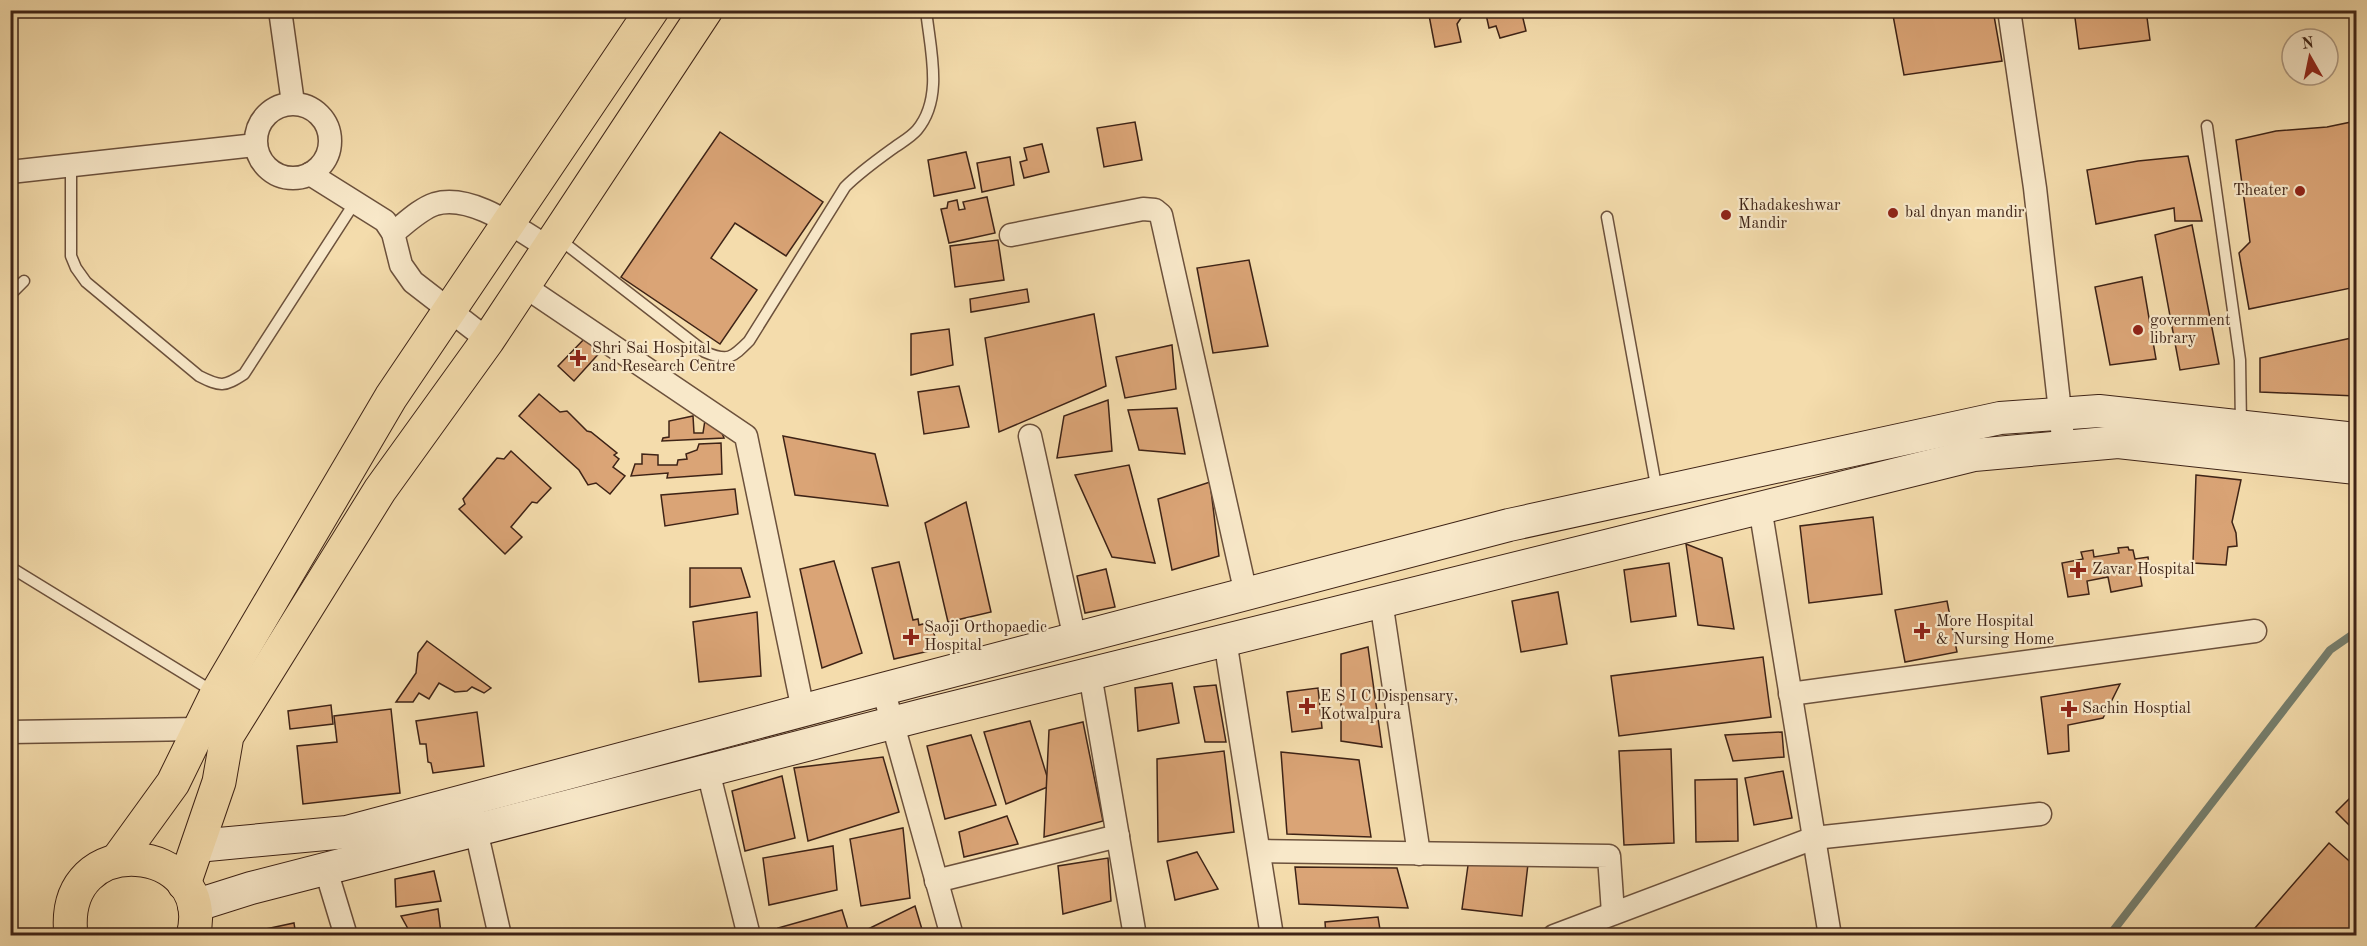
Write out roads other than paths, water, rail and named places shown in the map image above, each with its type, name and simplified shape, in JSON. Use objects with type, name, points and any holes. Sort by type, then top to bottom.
[{"type":"main road","points":[[118,859],[173,783],[217,693],[391,397],[652,10]]},
{"type":"main road","points":[[191,909],[197,846],[219,782],[227,736],[380,490],[488,340],[706,10]]},
{"type":"main road","points":[[70,935],[69,915],[74,896],[85,879],[100,866],[118,859],[137,858],[155,862],[171,870],[191,909]]},
{"type":"street","points":[[280,10],[293,103]]},
{"type":"street","points":[[2009,10],[2035,188],[2064,447]]},
{"type":"street","points":[[293,103],[305,105],[317,111],[325,120],[330,132],[331,145],[327,157],[320,167],[310,174],[287,178],[276,174],[260,157],[256,145],[256,133],[269,112],[293,103]]},
{"type":"street","points":[[10,172],[256,145]]},
{"type":"street","points":[[310,174],[385,221],[393,232],[401,265],[413,282],[488,340]]},
{"type":"street","points":[[393,232],[427,208],[435,204],[451,202],[477,207],[552,243]]},
{"type":"street","points":[[1011,235],[1143,209],[1155,210],[1161,215],[1246,594]]},
{"type":"street","points":[[524,286],[746,436],[803,710]]},
{"type":"street","points":[[197,846],[347,832],[1509,525],[2000,418],[2099,411],[2356,439]]},
{"type":"street","points":[[1030,436],[1075,639]]},
{"type":"street","points":[[191,909],[251,888],[893,723],[1974,455],[2118,442],[2356,468]]},
{"type":"street","points":[[1760,507],[1830,936]]},
{"type":"street","points":[[1381,601],[1419,854]]},
{"type":"street","points":[[1790,694],[2255,631]]},
{"type":"street","points":[[1225,640],[1272,936]]},
{"type":"street","points":[[1090,674],[1135,936]]},
{"type":"street","points":[[883,689],[952,936]]},
{"type":"street","points":[[10,732],[198,729]]},
{"type":"street","points":[[708,771],[749,936]]},
{"type":"street","points":[[469,800],[500,936]]},
{"type":"street","points":[[1554,936],[1814,838],[2040,814]]},
{"type":"street","points":[[936,881],[1118,836]]},
{"type":"street","points":[[1259,851],[1609,856],[1613,914]]},
{"type":"street","points":[[326,870],[346,936]]},
{"type":"lane","points":[[552,243],[705,352],[720,358],[736,354],[749,341],[845,188],[861,171],[916,131],[926,116],[933,99],[926,10]]},
{"type":"lane","points":[[2207,126],[2240,360],[2241,425]]},
{"type":"lane","points":[[71,166],[71,256],[76,268],[86,282],[199,376],[213,383],[228,384],[244,374],[355,202]]},
{"type":"lane","points":[[1607,217],[1657,493]]},
{"type":"lane","points":[[10,295],[24,281]]},
{"type":"lane","points":[[10,567],[217,693]]},
{"type":"waterway","points":[[2109,936],[2330,650],[2356,632]]},
{"type":"place","name":"Theater","points":[[2300,191]]},
{"type":"place","name":"bal dnyan mandir","points":[[1893,213]]},
{"type":"place","name":"Khadakeshwar Mandir","points":[[1726,215]]},
{"type":"place","name":"government library","points":[[2138,330]]},
{"type":"place","name":"Shri Sai Hospital and Research Centre","points":[[578,358]]},
{"type":"place","name":"Zavar Hospital","points":[[2078,570]]},
{"type":"place","name":"More Hospital & Nursing Home","points":[[1922,631]]},
{"type":"place","name":"Saoji Orthopaedic Hospital","points":[[911,637]]},
{"type":"place","name":"E S I C Dispensary, Kotwalpura","points":[[1307,706]]},
{"type":"place","name":"Sachin Hosptial","points":[[2069,709]]}]
